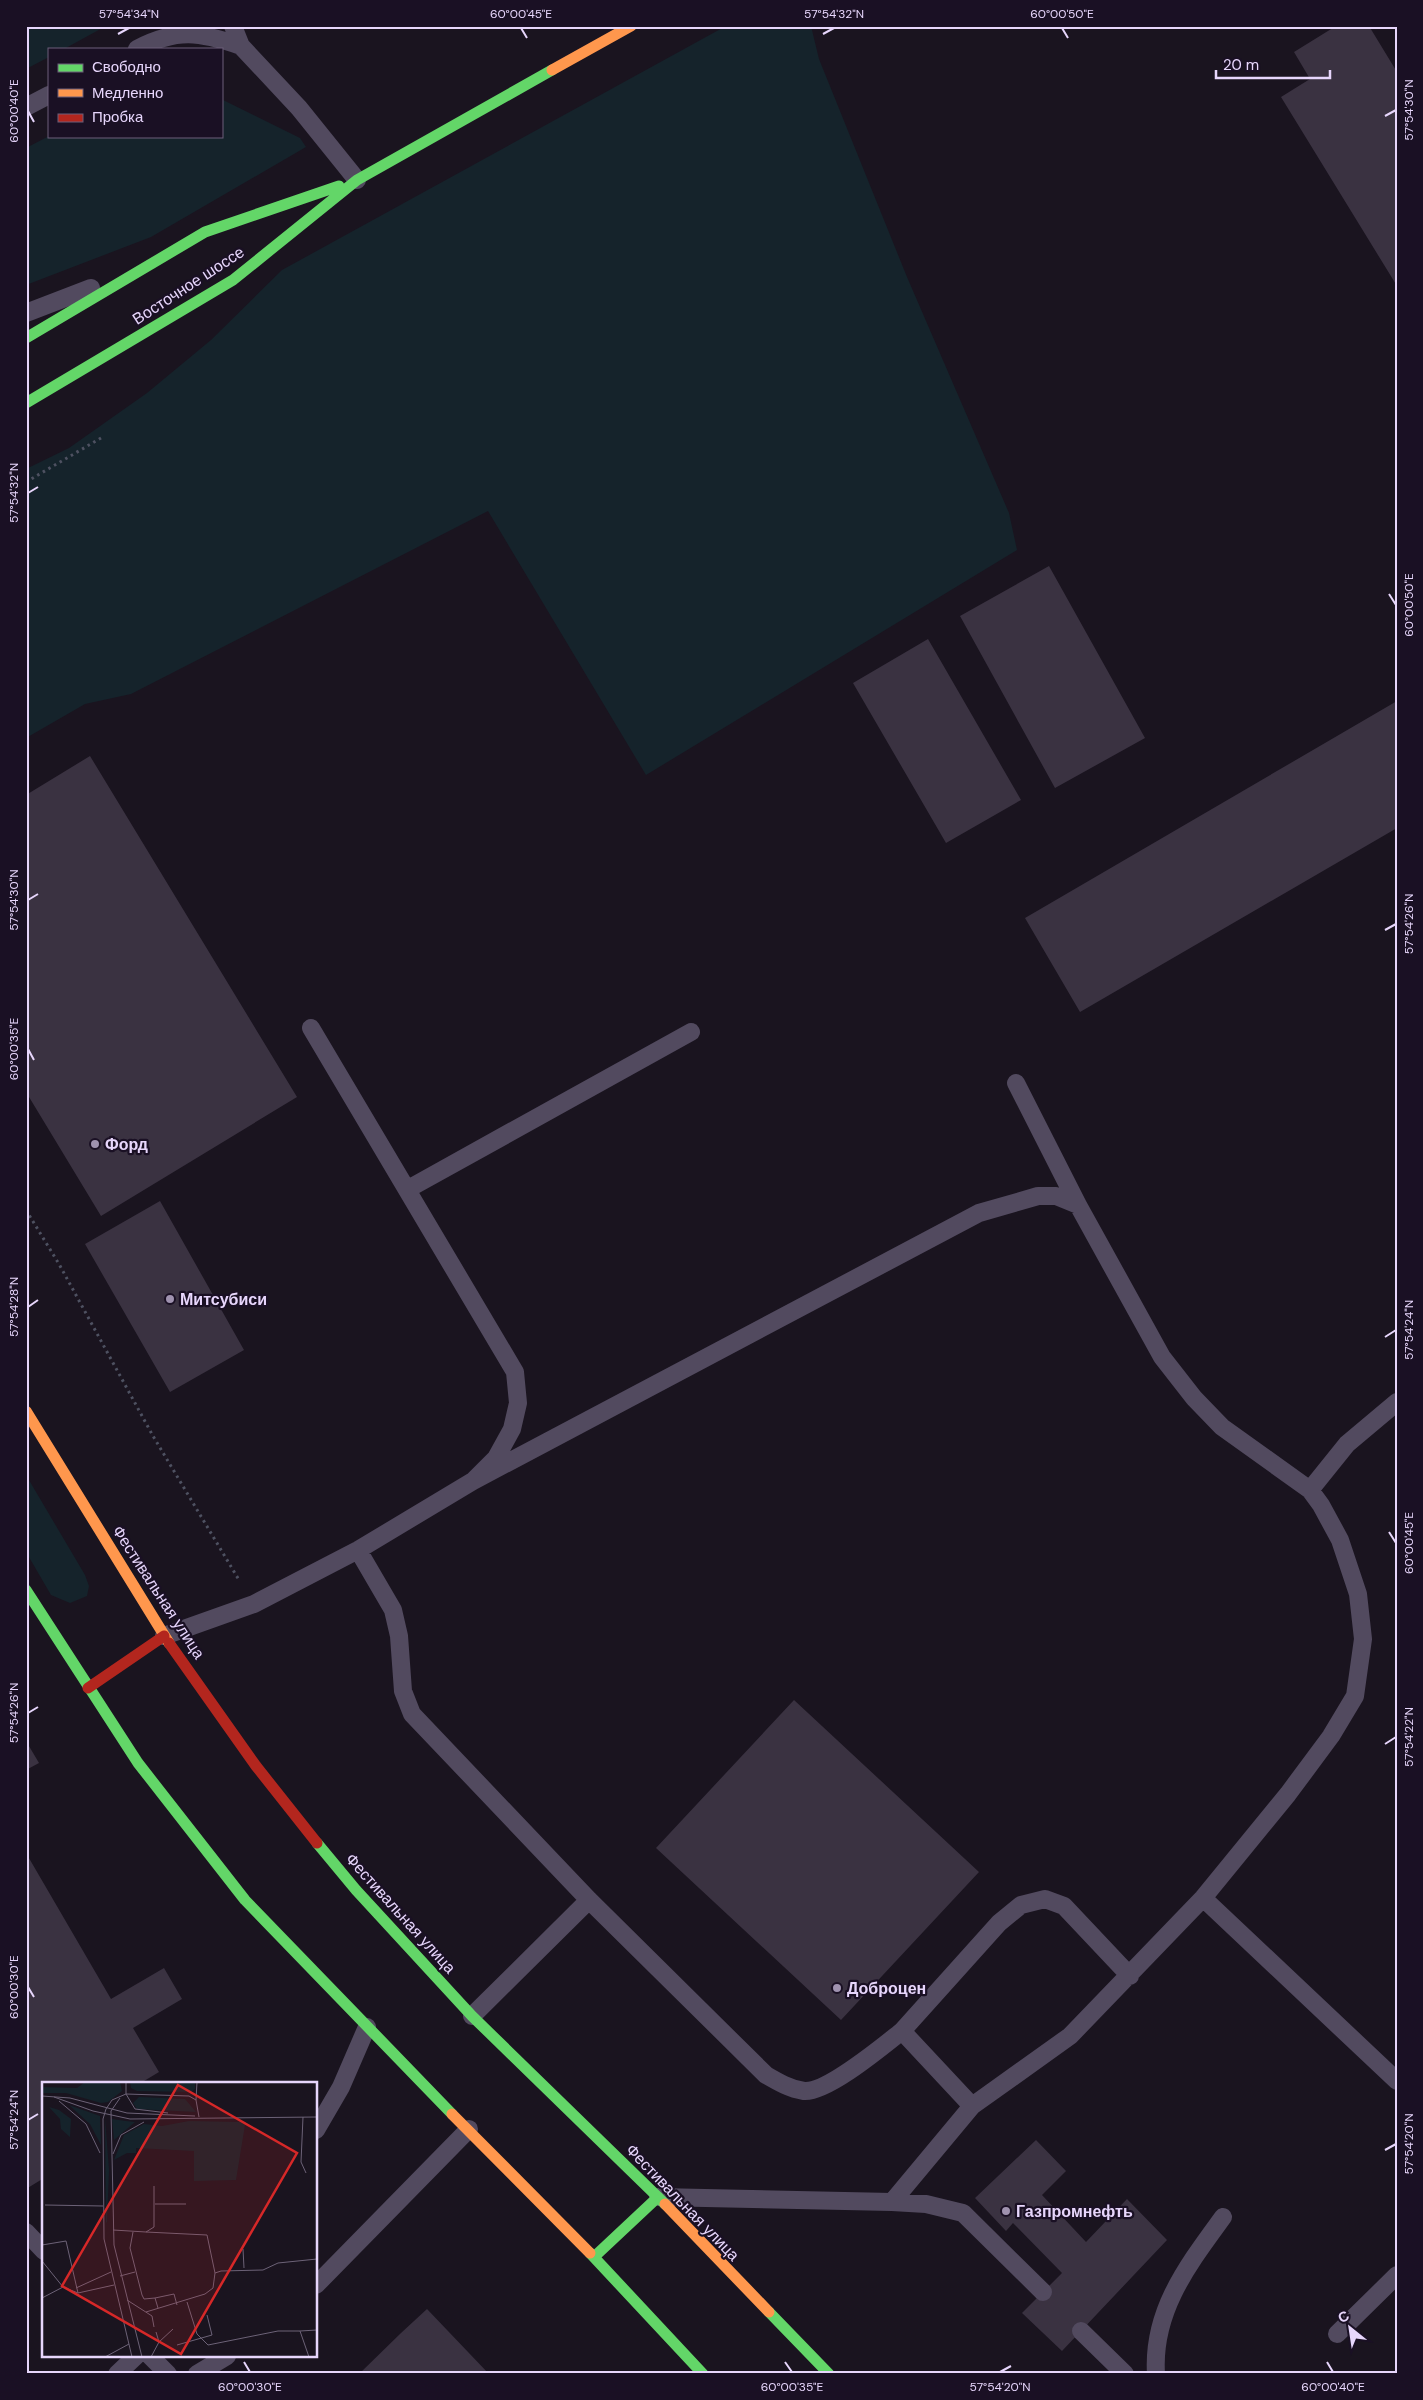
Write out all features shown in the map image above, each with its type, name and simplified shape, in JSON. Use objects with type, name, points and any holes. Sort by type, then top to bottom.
[{"type":"main road","name":"Восточное шоссе","points":[[26,403],[233,280],[357,180],[631,26]]},
{"type":"main road","name":"Восточное шоссе","points":[[26,338],[205,232],[357,180]]},
{"type":"main road","name":"Фестивальная улица","points":[[26,1411],[164,1636],[256,1766],[303,1827],[356,1890],[472,2016],[658,2197],[828,2374]]},
{"type":"main road","points":[[26,1590],[138,1763],[239,1893],[367,2028],[594,2257],[703,2374]]},
{"type":"main road","points":[[88,1688],[164,1636]]},
{"type":"main road","points":[[594,2257],[658,2197]]},
{"type":"lane","points":[[233,26],[241,46],[299,108],[357,180]]},
{"type":"lane","points":[[139,48],[158,38],[189,33],[217,38],[241,46]]},
{"type":"lane","points":[[26,107],[48,96]]},
{"type":"lane","points":[[26,313],[150,266]]},
{"type":"lane","points":[[311,1028],[515,1372],[518,1403],[512,1429],[496,1458],[473,1481]]},
{"type":"lane","points":[[408,1189],[691,1032]]},
{"type":"lane","points":[[892,2202],[972,2106],[1070,2036],[1130,1976],[1202,1898],[1293,1787],[1331,1736],[1355,1696],[1363,1639],[1358,1594],[1340,1540],[1321,1505],[1310,1490],[1222,1427],[1194,1398],[1162,1357],[1078,1205],[1016,1083]]},
{"type":"lane","points":[[164,1636],[254,1604],[358,1550],[473,1481],[979,1213],[1038,1196],[1056,1196],[1078,1205]]},
{"type":"lane","points":[[1310,1490],[1347,1444],[1397,1402]]},
{"type":"lane","points":[[358,1550],[393,1610],[400,1636],[402,1691],[412,1714],[589,1900],[766,2075],[786,2087],[807,2091],[828,2083],[850,2070],[902,2031],[999,1923],[1022,1905],[1045,1899],[1064,1906],[1130,1976]]},
{"type":"lane","points":[[1202,1898],[1397,2081]]},
{"type":"lane","points":[[472,2016],[589,1900]]},
{"type":"lane","points":[[318,2127],[341,2087],[367,2028]]},
{"type":"lane","points":[[902,2031],[972,2106]]},
{"type":"lane","points":[[318,2283],[469,2129]]},
{"type":"lane","points":[[658,2197],[892,2202],[926,2204],[963,2212],[1043,2292]]},
{"type":"lane","points":[[1156,2374],[1155,2356],[1161,2320],[1172,2291],[1191,2260],[1223,2217]]},
{"type":"lane","points":[[26,2232],[42,2248]]},
{"type":"lane","points":[[1337,2334],[1397,2275]]},
{"type":"lane","points":[[1082,2331],[1125,2374]]},
{"type":"lane","points":[[118,2374],[134,2358]]},
{"type":"lane","points":[[152,2358],[168,2374]]},
{"type":"lane","points":[[197,2374],[224,2358]]},
{"type":"path","points":[[26,482],[100,438]]},
{"type":"path","points":[[26,1210],[59,1264],[153,1436],[254,1604]]},
{"type":"shaded area","points":[[26,26],[106,26],[66,48],[48,48],[48,58],[26,69]]},
{"type":"shaded area","points":[[726,26],[811,26],[819,59],[907,277],[1009,513],[1017,550],[646,775],[488,511],[131,694],[85,704],[26,738],[26,469],[69,448],[147,393],[211,340],[282,270]]},
{"type":"shaded area","points":[[222,99],[300,138],[306,147],[151,237],[26,285],[26,148],[48,137],[222,138]]},
{"type":"shaded area","points":[[26,1475],[85,1575],[89,1586],[87,1596],[70,1603],[51,1595],[26,1552]]},
{"type":"building","points":[[1336,26],[1369,26],[1397,72],[1397,286],[1281,97],[1310,79],[1294,52]]},
{"type":"building","points":[[1049,566],[1145,738],[1055,788],[960,616]]},
{"type":"building","points":[[928,639],[1021,800],[946,843],[853,683]]},
{"type":"building","points":[[1397,701],[1397,828],[1080,1012],[1025,918]]},
{"type":"building","points":[[90,756],[297,1097],[101,1216],[26,1092],[26,795]]},
{"type":"building","points":[[160,1201],[244,1350],[170,1392],[85,1244]]},
{"type":"building","points":[[794,1700],[979,1872],[841,2020],[656,1848]]},
{"type":"building","points":[[26,1741],[39,1763],[26,1770]]},
{"type":"building","points":[[26,1853],[111,1999],[164,1968],[182,1999],[133,2028],[159,2072],[142,2082],[42,2082],[42,2179],[26,2189]]},
{"type":"building","points":[[1036,2140],[1066,2171],[1042,2195],[1086,2242],[1127,2199],[1167,2240],[1062,2351],[1022,2313],[1062,2273],[1013,2223],[1006,2231],[975,2198]]},
{"type":"building","points":[[427,2309],[489,2374],[359,2374],[401,2333]]},
{"type":"traffic: fast","points":[[26,403],[233,280],[357,180],[552,70]]},
{"type":"traffic: fast","points":[[26,338],[205,232],[339,186]]},
{"type":"traffic: fast","points":[[26,1590],[138,1763],[245,1900],[452,2114]]},
{"type":"traffic: fast","points":[[317,1843],[356,1890],[472,2016],[665,2204]]},
{"type":"traffic: fast","points":[[594,2257],[658,2197]]},
{"type":"traffic: fast","points":[[590,2253],[703,2374]]},
{"type":"traffic: fast","points":[[769,2312],[829,2374]]},
{"type":"traffic: slow","points":[[552,70],[631,26]]},
{"type":"traffic: slow","points":[[26,1411],[169,1643]]},
{"type":"traffic: slow","points":[[452,2114],[590,2253]]},
{"type":"traffic: slow","points":[[665,2204],[769,2312]]},
{"type":"traffic: jam","points":[[88,1688],[164,1636]]},
{"type":"traffic: jam","points":[[169,1643],[256,1766],[317,1843]]},
{"type":"place","name":"Форд","points":[[95,1144]]},
{"type":"place","name":"Митсубиси","points":[[170,1299]]},
{"type":"place","name":"Доброцен","points":[[837,1988]]},
{"type":"place","name":"Газпромнефть","points":[[1006,2211]]}]
